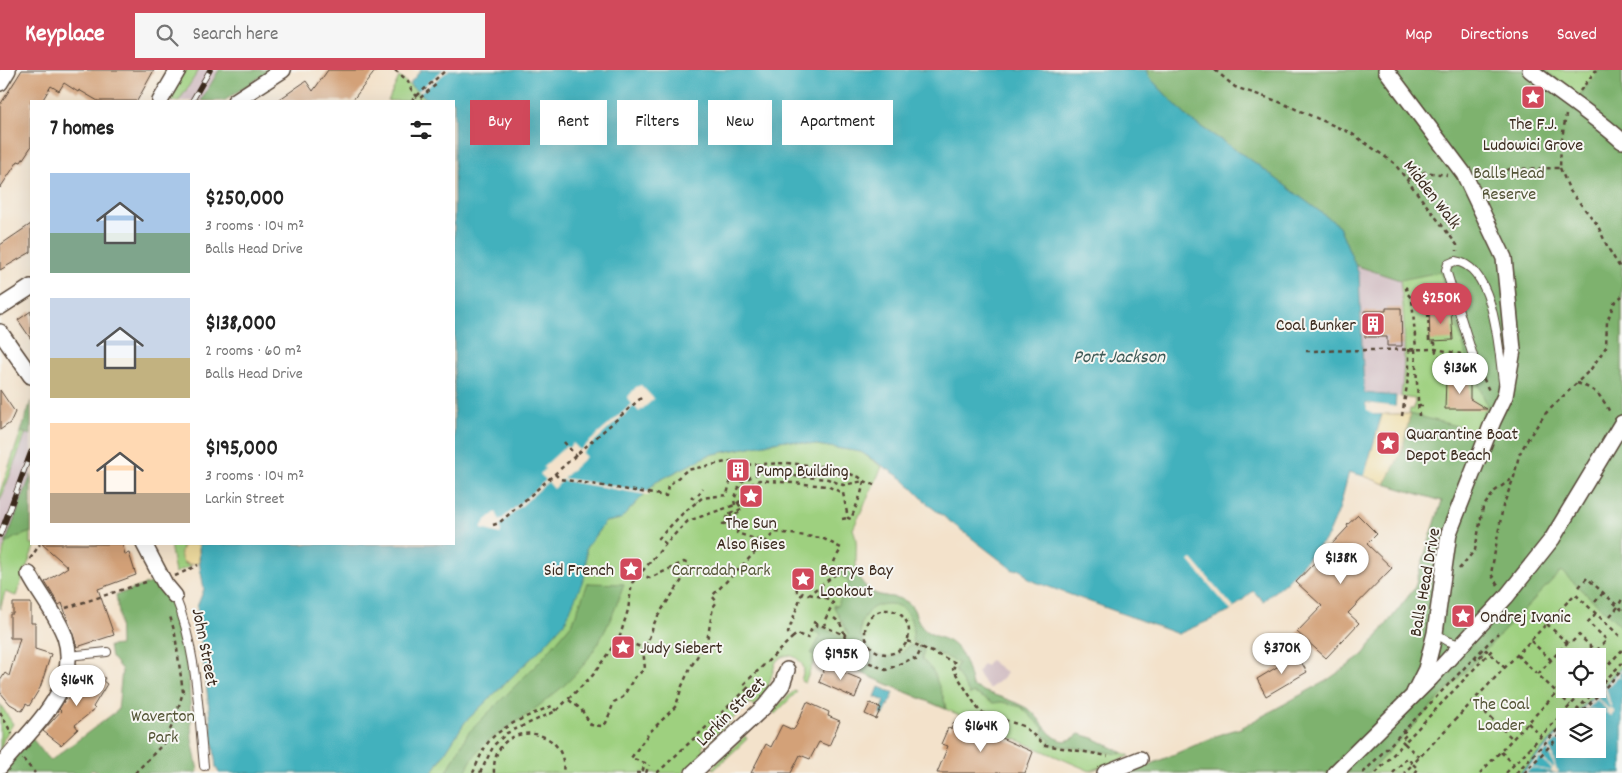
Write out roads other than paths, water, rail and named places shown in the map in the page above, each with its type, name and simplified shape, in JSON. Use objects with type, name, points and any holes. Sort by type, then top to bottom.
[{"type":"street","points":[[0,83],[8,70]]},
{"type":"street","points":[[161,100],[178,70]]},
{"type":"street","points":[[237,100],[284,70]]},
{"type":"street","name":"Balls Head Drive","points":[[1386,70],[1464,174],[1504,258],[1512,350],[1505,396],[1489,430],[1449,533],[1435,633],[1426,669],[1414,693]]},
{"type":"street","points":[[1530,70],[1603,123],[1622,141]]},
{"type":"street","points":[[0,307],[30,288]]},
{"type":"street","points":[[0,332],[30,375]]},
{"type":"street","name":"Balls Head Drive","points":[[1335,773],[1414,693],[1464,649],[1506,598],[1552,540],[1622,423]]},
{"type":"street","name":"John Street","points":[[145,545],[165,584],[175,596]]},
{"type":"street","points":[[0,767],[55,700],[67,672],[68,656],[65,639],[30,567]]},
{"type":"street","name":"Larkin Street","points":[[694,773],[765,706],[782,685],[788,670]]},
{"type":"street","points":[[1105,773],[1134,761]]},
{"type":"lane","points":[[1470,355],[1446,270],[1448,264],[1455,261],[1464,264],[1475,273],[1490,300],[1500,352],[1505,396]]},
{"type":"lane","name":"John Street","points":[[175,596],[188,633],[196,685],[204,766]]},
{"type":"lane","points":[[1435,633],[1464,649]]},
{"type":"lane","points":[[68,656],[107,652]]},
{"type":"water","name":"Port Jackson","points":[[421,70],[1146,70],[1148,76],[1189,119],[1254,162],[1339,226],[1359,274],[1364,393],[1396,396],[1395,407],[1366,403],[1366,406],[1373,414],[1382,414],[1364,476],[1349,472],[1339,510],[1328,536],[1286,582],[1263,601],[1253,591],[1229,612],[1178,634],[1030,580],[1021,569],[1013,570],[930,506],[903,479],[861,452],[785,440],[709,455],[656,482],[621,519],[605,522],[586,548],[586,573],[565,622],[543,647],[465,722],[432,773],[219,773],[216,767],[197,607],[204,589],[200,567],[199,545],[455,545],[455,100],[424,100],[426,98],[411,86],[411,82]]},
{"type":"water","points":[[1622,666],[1622,773],[1520,773],[1556,735],[1556,758],[1606,758],[1606,708],[1582,708],[1591,698],[1606,698],[1606,683]]},
{"type":"water","points":[[879,687],[894,693],[883,716],[880,715],[885,701],[875,697]]},
{"type":"railway","points":[[193,100],[210,70]]},
{"type":"railway","points":[[0,535],[30,455]]},
{"type":"place","name":"The F.J. Ludowici Grove","points":[[1533,97]]},
{"type":"place","name":"Coal Bunker","points":[[1373,324]]},
{"type":"place","name":"Quarantine Boat Depot Beach","points":[[1388,443]]},
{"type":"place","name":"Pump Building","points":[[738,470]]},
{"type":"place","name":"The Sun Also Rises","points":[[751,496]]},
{"type":"place","name":"Sid French","points":[[631,569]]},
{"type":"place","name":"Berrys Bay Lookout","points":[[803,579]]},
{"type":"place","name":"Ondrej Ivanic","points":[[1463,616]]},
{"type":"place","name":"Judy Siebert","points":[[623,647]]},
{"type":"park label","name":"Balls Head Reserve","points":[[1509,182]]},
{"type":"park label","name":"Carradah Park","points":[[721,569]]},
{"type":"park label","name":"The Coal Loader","points":[[1501,713]]},
{"type":"park label","name":"Waverton Park","points":[[163,725]]}]
